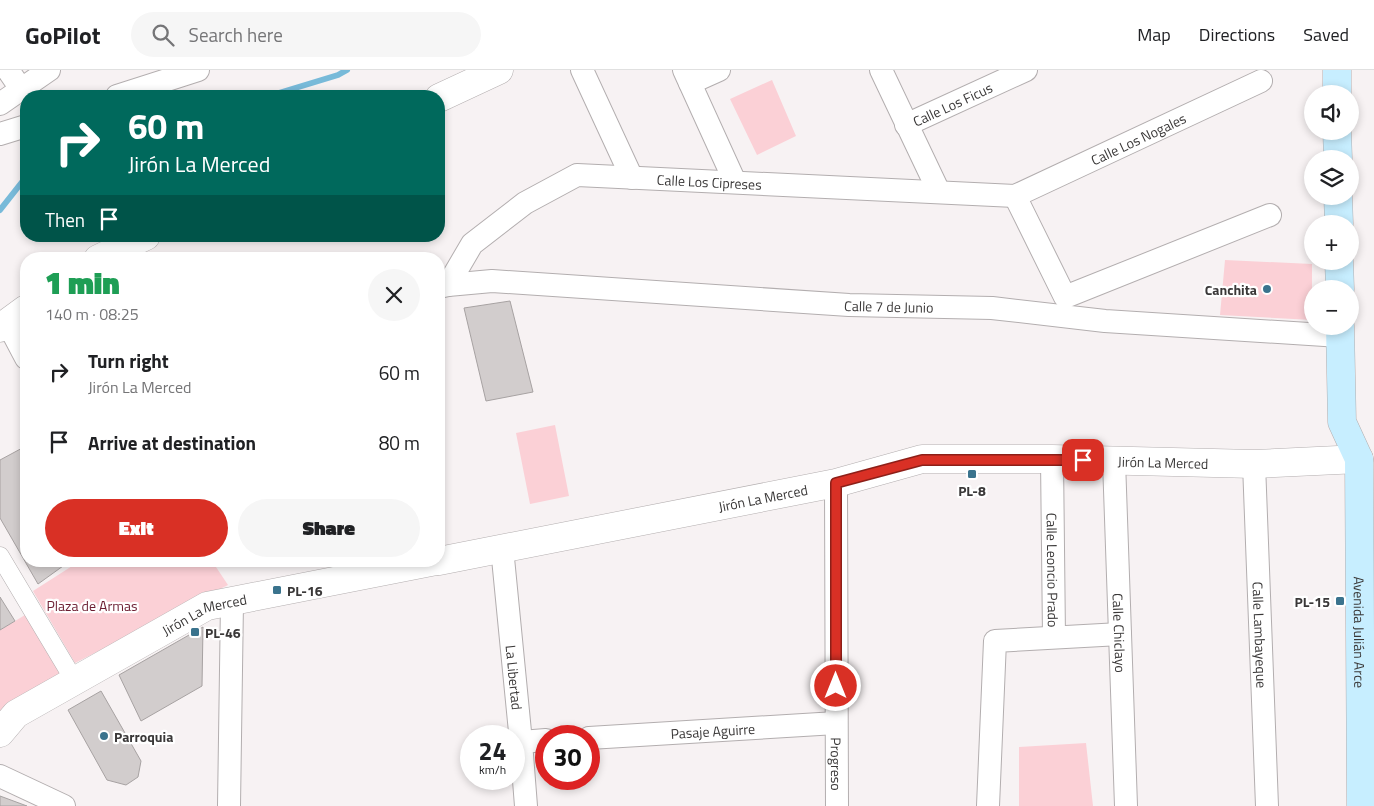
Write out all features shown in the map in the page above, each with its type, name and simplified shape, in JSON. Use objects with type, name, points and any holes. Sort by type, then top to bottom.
[{"type":"main road","points":[[1337,70],[1337,85]]},
{"type":"main road","name":"Avenida Julián Arce","points":[[1340,335],[1342,422],[1369,453],[1362,806]]},
{"type":"street","points":[[8,70],[21,89]]},
{"type":"street","points":[[0,104],[48,70]]},
{"type":"street","points":[[136,90],[198,70]]},
{"type":"street","points":[[445,95],[499,70]]},
{"type":"street","points":[[582,70],[632,178]]},
{"type":"street","points":[[719,70],[687,76],[735,182]]},
{"type":"street","points":[[881,70],[939,192]]},
{"type":"street","name":"Calle Los Ficus","points":[[906,125],[1026,70]]},
{"type":"street","name":"Calle Los Nogales","points":[[1015,196],[1261,81]]},
{"type":"street","points":[[0,134],[20,128]]},
{"type":"street","name":"Calle Los Cipreses","points":[[445,283],[472,244],[525,203],[577,175],[1015,196]]},
{"type":"street","points":[[1015,196],[1066,297],[1270,215]]},
{"type":"street","points":[[113,252],[133,242]]},
{"type":"street","name":"Calle 7 de Junio","points":[[445,286],[492,281],[848,305],[992,308],[1105,321],[1304,329]]},
{"type":"street","points":[[11,320],[20,343]]},
{"type":"street","name":"Jirón La Merced","points":[[445,560],[836,483],[922,460],[1052,459],[1254,464],[1369,453]]},
{"type":"street","name":"Calle Leoncio Prado","points":[[988,806],[996,640],[1054,637],[1052,459]]},
{"type":"street","name":"Calle Chiclayo","points":[[1114,461],[1126,806]]},
{"type":"street","name":"Calle Lambayeque","points":[[1254,464],[1267,806]]},
{"type":"street","name":"Progreso","points":[[836,483],[837,806]]},
{"type":"street","name":"La Libertad","points":[[502,548],[519,725]]},
{"type":"street","points":[[0,556],[74,680]]},
{"type":"street","name":"Jirón La Merced","points":[[0,733],[16,714],[207,606],[408,567]]},
{"type":"street","points":[[229,806],[232,602]]},
{"type":"street","points":[[1054,637],[1120,634]]},
{"type":"street","name":"Pasaje Aguirre","points":[[600,737],[836,723]]},
{"type":"street","points":[[0,776],[64,806]]},
{"type":"street","name":"La Libertad","points":[[525,790],[526,806]]},
{"type":"green space","points":[[772,80],[796,136],[757,155],[730,99]]},
{"type":"green space","name":"Canchita","points":[[1225,260],[1304,264],[1304,270],[1312,270],[1312,280],[1304,280],[1304,320],[1220,315]]},
{"type":"green space","points":[[555,425],[569,496],[530,504],[516,433]]},
{"type":"green space","name":"Plaza de Armas","points":[[71,567],[216,567],[228,585],[75,663],[33,591]]},
{"type":"green space","points":[[25,615],[60,674],[0,712],[0,630]]},
{"type":"green space","points":[[1086,743],[1093,806],[1019,806],[1019,747]]},
{"type":"building","points":[[510,301],[533,392],[486,401],[464,308]]},
{"type":"building","points":[[20,449],[20,553],[0,518],[0,460]]},
{"type":"building","points":[[28,567],[62,567],[38,584]]},
{"type":"building","points":[[0,597],[15,621],[0,630]]},
{"type":"building","points":[[203,627],[202,686],[141,721],[119,675]]},
{"type":"building","name":"Parroquia","points":[[101,691],[141,761],[138,777],[126,785],[107,780],[68,710]]},
{"type":"building","points":[[0,796],[27,806],[0,806]]},
{"type":"waterway","points":[[289,90],[338,75],[347,70]]},
{"type":"waterway","points":[[0,210],[20,185]]},
{"type":"place","name":"Canchita","points":[[1267,289]]},
{"type":"place","name":"PL-8","points":[[972,474]]},
{"type":"place","name":"PL-16","points":[[277,590]]},
{"type":"place","name":"PL-15","points":[[1340,601]]},
{"type":"place","name":"PL-46","points":[[195,632]]},
{"type":"place","name":"Parroquia","points":[[104,736]]},
{"type":"route","points":[[836,686],[836,483],[922,460],[1083,460]]}]
